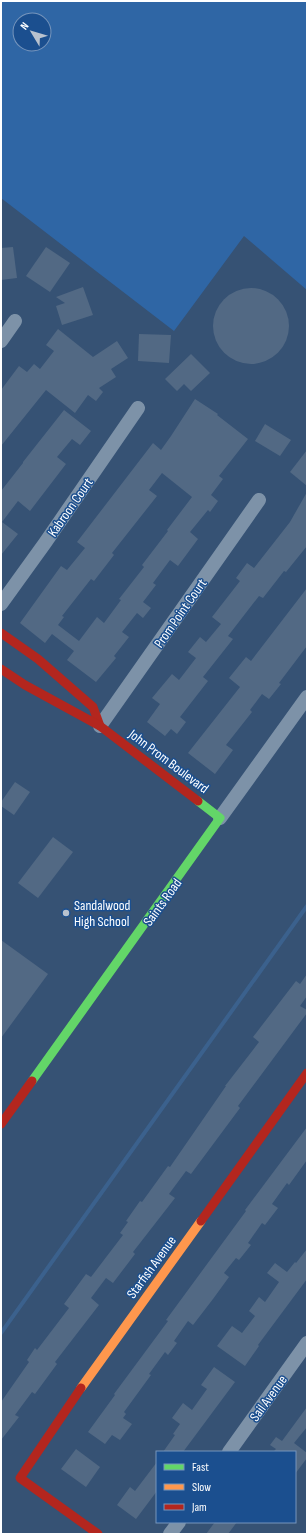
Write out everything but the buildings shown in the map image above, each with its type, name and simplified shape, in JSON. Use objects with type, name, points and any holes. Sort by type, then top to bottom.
[{"type":"street","points":[[1,340],[15,321]]},
{"type":"street","name":"Kabroon Court","points":[[1,604],[138,408]]},
{"type":"street","name":"Prom Point Court","points":[[100,726],[259,500]]},
{"type":"street","points":[[1,633],[38,659],[93,707],[100,726]]},
{"type":"street","name":"John Prom Boulevard","points":[[1,669],[24,685],[100,726],[220,818]]},
{"type":"street","name":"Saints Road","points":[[1,1124],[307,697]]},
{"type":"street","name":"Starfish Avenue","points":[[98,1534],[20,1478],[70,1404],[307,1074]]},
{"type":"street","name":"Sail Avenue","points":[[230,1451],[307,1343]]},
{"type":"street","points":[[170,1534],[178,1523]]},
{"type":"shaded area","points":[[1,1],[307,1],[307,290],[244,236],[174,331],[1,198]]},
{"type":"waterway","points":[[1,1333],[307,906]]},
{"type":"traffic: fast","points":[[32,1081],[220,818],[198,801]]},
{"type":"traffic: slow","points":[[81,1388],[201,1221]]},
{"type":"traffic: jam","points":[[1,633],[38,659],[93,707],[100,726]]},
{"type":"traffic: jam","points":[[1,669],[25,685],[100,726],[198,801]]},
{"type":"traffic: jam","points":[[201,1221],[307,1073]]},
{"type":"traffic: jam","points":[[1,1124],[32,1081]]},
{"type":"traffic: jam","points":[[81,1388],[20,1478],[98,1534]]},
{"type":"place","name":"Sandalwood High School","points":[[66,913]]}]
